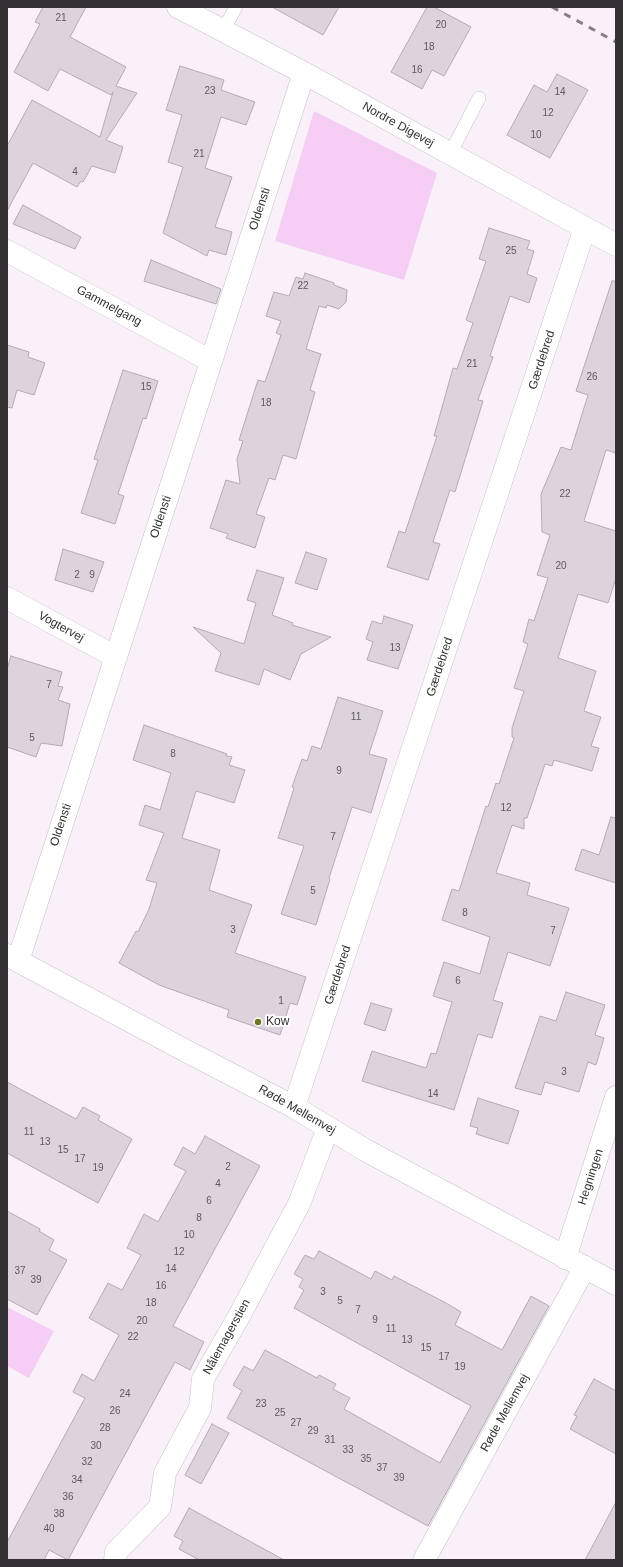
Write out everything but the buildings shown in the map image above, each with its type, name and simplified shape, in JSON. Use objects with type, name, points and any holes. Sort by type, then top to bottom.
[{"type":"street","name":"Nordre Digevej","points":[[178,7],[304,73],[616,245]]},
{"type":"street","name":"Oldensti","points":[[13,958],[116,657],[304,73]]},
{"type":"street","name":"Gærdebred","points":[[294,1107],[585,228]]},
{"type":"street","name":"Gammelgang","points":[[7,251],[211,361]]},
{"type":"street","name":"Vogtervej","points":[[7,598],[116,657]]},
{"type":"street","name":"Røde Mellemvej","points":[[13,958],[294,1107],[365,1150],[616,1284]]},
{"type":"street","name":"Hegningen","points":[[565,1258],[616,1097]]},
{"type":"street","name":"Nålemagerstien","points":[[115,1560],[116,1552],[160,1507],[165,1473],[200,1408],[203,1379],[238,1318],[299,1204],[328,1128]]},
{"type":"street","name":"Røde Mellemvej","points":[[424,1560],[586,1267]]},
{"type":"lane","points":[[223,31],[236,7]]},
{"type":"lane","points":[[450,154],[479,98]]},
{"type":"shaded area","points":[[314,111],[437,173],[404,280],[275,241]]},
{"type":"shaded area","points":[[7,1307],[54,1331],[29,1378],[7,1366]]},
{"type":"railway","points":[[552,7],[616,42]]},
{"type":"place","name":"Kow","points":[[258,1022]]}]
